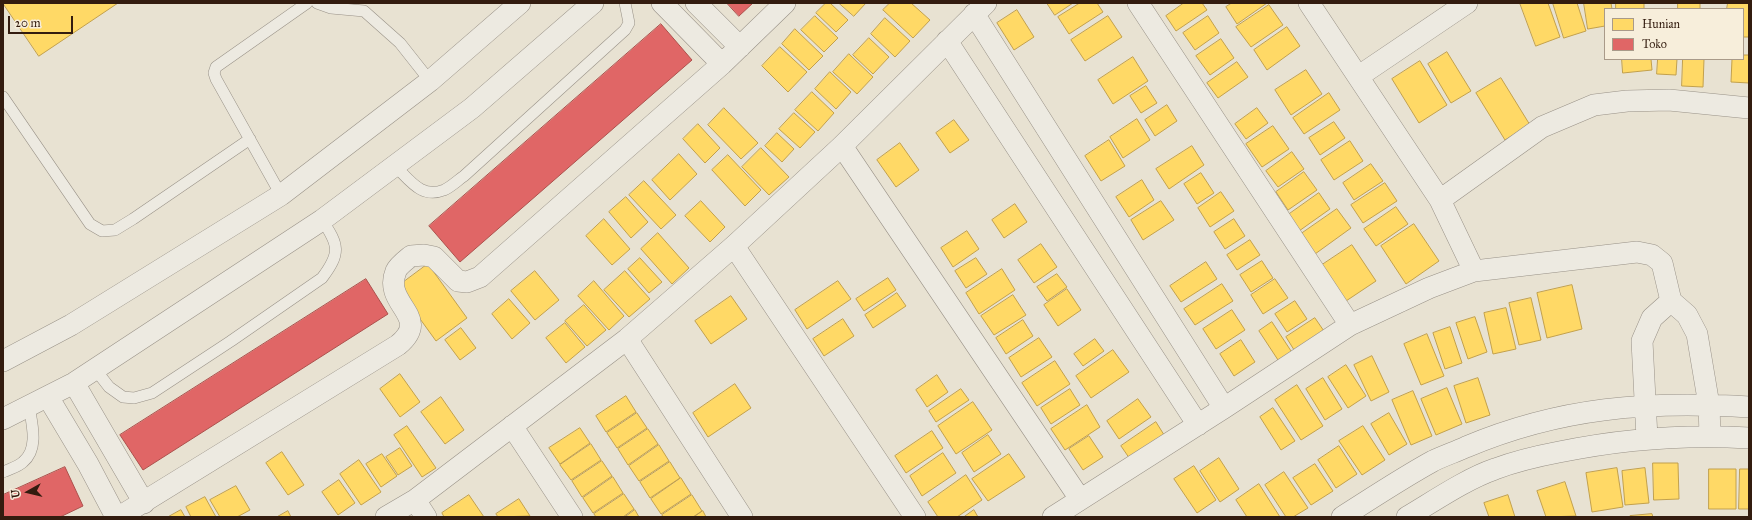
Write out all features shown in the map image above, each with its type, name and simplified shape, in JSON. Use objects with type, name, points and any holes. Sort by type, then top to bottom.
[{"type":"street","points":[[3,361],[71,325],[281,195],[430,81],[520,3]]},
{"type":"street","points":[[3,419],[74,383],[322,220],[472,108],[593,3]]},
{"type":"street","points":[[662,3],[722,64]]},
{"type":"street","points":[[696,3],[740,46]]},
{"type":"street","points":[[48,397],[118,517],[392,349],[407,338],[411,331],[411,322],[395,293],[393,284],[396,270],[411,256],[424,255],[434,257],[458,281],[467,282],[480,277],[722,64],[785,3]]},
{"type":"street","points":[[1138,3],[1350,325]]},
{"type":"street","points":[[1309,3],[1359,76],[1440,200],[1474,271]]},
{"type":"street","points":[[1359,76],[1467,3]]},
{"type":"street","points":[[386,517],[415,500],[627,339],[734,246],[842,146],[980,9],[1224,408]]},
{"type":"street","points":[[947,41],[1198,425]]},
{"type":"street","points":[[1440,200],[1542,127],[1594,106],[1627,101],[1669,100],[1749,108]]},
{"type":"street","points":[[842,146],[1080,500]]},
{"type":"street","points":[[734,246],[915,517]]},
{"type":"street","points":[[1053,517],[1198,425],[1350,325],[1429,288],[1474,271],[1637,252],[1652,254],[1662,263],[1671,301],[1687,315],[1697,334],[1709,404],[1710,436]]},
{"type":"street","points":[[1647,438],[1644,406],[1642,341],[1652,318],[1671,301]]},
{"type":"street","points":[[627,339],[742,517]]},
{"type":"street","points":[[74,383],[144,502]]},
{"type":"street","points":[[1342,517],[1433,461],[1491,436],[1556,417],[1604,409],[1644,406],[1709,404],[1749,407]]},
{"type":"street","points":[[512,426],[572,517]]},
{"type":"street","points":[[1407,517],[1451,490],[1494,469],[1536,457],[1594,445],[1647,438],[1710,436],[1749,438]]},
{"type":"street","points":[[415,500],[426,517]]},
{"type":"lane","points":[[281,195],[214,73],[216,67],[307,3]]},
{"type":"lane","points":[[317,3],[331,8],[364,11],[400,43],[430,81]]},
{"type":"lane","points":[[395,166],[421,191],[431,192],[444,190],[464,176],[626,30],[629,23],[625,3]]},
{"type":"lane","points":[[3,97],[90,224],[102,231],[115,230],[133,219],[250,139]]},
{"type":"lane","points":[[95,369],[109,387],[123,397],[134,398],[152,393],[322,278],[332,265],[336,251],[334,238],[322,220]]},
{"type":"lane","points":[[3,472],[22,463],[29,456],[33,445],[29,406]]},
{"type":"building: Hunian","points":[[3,3],[118,3],[39,56]]},
{"type":"building: Hunian","points":[[826,3],[830,3],[848,20],[836,32],[816,13]]},
{"type":"building: Hunian","points":[[839,3],[866,3],[854,16]]},
{"type":"building: Hunian","points":[[890,3],[911,3],[930,20],[913,38],[883,10]]},
{"type":"building: Hunian","points":[[1047,3],[1073,3],[1055,15]]},
{"type":"building: Hunian","points":[[1080,3],[1097,3],[1103,12],[1069,34],[1058,17]]},
{"type":"building: Hunian","points":[[1184,3],[1202,3],[1207,10],[1176,31],[1166,16]]},
{"type":"building: Hunian","points":[[1232,3],[1267,3],[1237,24],[1226,7]]},
{"type":"building: Hunian","points":[[1520,3],[1548,3],[1560,37],[1536,46]]},
{"type":"building: Hunian","points":[[1553,3],[1577,3],[1586,31],[1564,38]]},
{"type":"building: Hunian","points":[[1584,3],[1611,3],[1612,8],[1604,8],[1604,26],[1588,29]]},
{"type":"building: Hunian","points":[[1616,3],[1644,3],[1644,8],[1616,8]]},
{"type":"building: Hunian","points":[[1678,3],[1700,3],[1700,8],[1678,8]]},
{"type":"building: Hunian","points":[[1728,3],[1749,3],[1749,37],[1744,37],[1744,8],[1727,8]]},
{"type":"building: Hunian","points":[[1269,5],[1283,25],[1251,47],[1236,27]]},
{"type":"building: Hunian","points":[[1017,10],[1034,37],[1014,50],[997,23]]},
{"type":"building: Hunian","points":[[815,16],[838,38],[824,52],[801,30]]},
{"type":"building: Hunian","points":[[1108,16],[1122,37],[1085,61],[1071,40]]},
{"type":"building: Hunian","points":[[1208,16],[1219,33],[1195,50],[1183,33]]},
{"type":"building: Hunian","points":[[885,18],[910,41],[895,57],[871,34]]},
{"type":"building: Hunian","points":[[1287,27],[1300,46],[1267,70],[1254,50]]},
{"type":"building: Hunian","points":[[795,29],[823,56],[809,70],[782,44]]},
{"type":"building: Hunian","points":[[869,38],[889,57],[873,74],[853,55]]},
{"type":"building: Hunian","points":[[1221,39],[1234,58],[1210,75],[1196,56]]},
{"type":"building: Hunian","points":[[780,47],[807,72],[788,92],[762,66]]},
{"type":"building: Hunian","points":[[1447,52],[1471,91],[1451,103],[1428,64]]},
{"type":"building: Hunian","points":[[849,54],[873,77],[857,94],[833,72]]},
{"type":"building: Hunian","points":[[1744,55],[1749,55],[1749,83],[1731,82],[1732,60],[1744,60]]},
{"type":"building: Hunian","points":[[1133,57],[1148,81],[1113,104],[1098,80]]},
{"type":"building: Hunian","points":[[1622,60],[1651,60],[1652,70],[1623,73]]},
{"type":"building: Hunian","points":[[1658,60],[1677,60],[1676,75],[1657,74]]},
{"type":"building: Hunian","points":[[1683,60],[1704,60],[1703,87],[1682,86]]},
{"type":"building: Hunian","points":[[1420,61],[1447,105],[1419,123],[1392,79]]},
{"type":"building: Hunian","points":[[1237,62],[1248,77],[1218,98],[1207,83]]},
{"type":"building: Hunian","points":[[1306,70],[1322,94],[1291,115],[1275,90]]},
{"type":"building: Hunian","points":[[830,72],[851,92],[836,109],[815,89]]},
{"type":"building: Hunian","points":[[1501,78],[1530,125],[1505,140],[1476,93]]},
{"type":"building: Hunian","points":[[1146,86],[1157,103],[1141,113],[1130,96]]},
{"type":"building: Hunian","points":[[812,92],[834,113],[818,131],[795,110]]},
{"type":"building: Hunian","points":[[1329,93],[1340,110],[1304,134],[1293,118]]},
{"type":"building: Hunian","points":[[1167,105],[1177,121],[1155,136],[1145,120]]},
{"type":"building: Hunian","points":[[724,108],[758,143],[741,159],[708,125]]},
{"type":"building: Hunian","points":[[1257,108],[1268,123],[1246,139],[1235,124]]},
{"type":"building: Hunian","points":[[794,113],[815,132],[800,148],[779,129]]},
{"type":"building: Hunian","points":[[1137,119],[1150,140],[1123,158],[1110,137]]},
{"type":"building: Hunian","points":[[954,120],[969,140],[950,153],[936,133]]},
{"type":"building: Hunian","points":[[1334,122],[1345,138],[1320,155],[1309,138]]},
{"type":"building: Hunian","points":[[698,124],[720,148],[705,163],[683,139]]},
{"type":"building: Hunian","points":[[1273,126],[1289,149],[1262,167],[1246,144]]},
{"type":"building: Hunian","points":[[777,133],[794,149],[782,162],[765,146]]},
{"type":"building: Hunian","points":[[1109,140],[1125,166],[1101,181],[1085,156]]},
{"type":"building: Hunian","points":[[1350,141],[1363,161],[1334,180],[1321,160]]},
{"type":"building: Hunian","points":[[900,143],[919,170],[896,187],[877,160]]},
{"type":"building: Hunian","points":[[1192,146],[1204,165],[1169,189],[1156,169]]},
{"type":"building: Hunian","points":[[761,148],[789,177],[769,195],[742,167]]},
{"type":"building: Hunian","points":[[1292,152],[1304,169],[1278,187],[1266,171]]},
{"type":"building: Hunian","points":[[679,154],[697,174],[670,200],[652,180]]},
{"type":"building: Hunian","points":[[728,155],[761,190],[745,206],[712,170]]},
{"type":"building: Hunian","points":[[1371,164],[1383,181],[1354,200],[1343,183]]},
{"type":"building: Hunian","points":[[1304,172],[1317,190],[1288,210],[1276,192]]},
{"type":"building: Hunian","points":[[1201,173],[1214,193],[1197,204],[1184,184]]},
{"type":"building: Hunian","points":[[1142,180],[1154,200],[1129,217],[1116,197]]},
{"type":"building: Hunian","points":[[644,181],[676,215],[661,229],[629,195]]},
{"type":"building: Hunian","points":[[1385,183],[1397,201],[1363,223],[1351,205]]},
{"type":"building: Hunian","points":[[1221,192],[1234,211],[1210,227],[1198,208]]},
{"type":"building: Hunian","points":[[1319,193],[1330,209],[1299,231],[1288,215]]},
{"type":"building: Hunian","points":[[626,197],[648,222],[631,238],[609,212]]},
{"type":"building: Hunian","points":[[701,201],[725,227],[710,242],[685,216]]},
{"type":"building: Hunian","points":[[1161,201],[1174,220],[1143,240],[1131,220]]},
{"type":"building: Hunian","points":[[1015,204],[1027,222],[1004,238],[992,220]]},
{"type":"building: Hunian","points":[[1396,207],[1408,224],[1376,246],[1364,229]]},
{"type":"building: Hunian","points":[[1337,209],[1351,228],[1315,254],[1301,234]]},
{"type":"building: Hunian","points":[[604,219],[630,249],[612,265],[586,236]]},
{"type":"building: Hunian","points":[[1234,219],[1245,236],[1225,249],[1214,232]]},
{"type":"building: Hunian","points":[[1414,224],[1439,261],[1406,284],[1381,246]]},
{"type":"building: Hunian","points":[[967,231],[979,249],[953,267],[941,248]]},
{"type":"building: Hunian","points":[[658,233],[689,268],[672,284],[641,249]]},
{"type":"building: Hunian","points":[[1250,240],[1260,255],[1237,270],[1227,255]]},
{"type":"building: Hunian","points":[[1041,244],[1057,267],[1034,283],[1018,260]]},
{"type":"building: Hunian","points":[[1352,245],[1376,281],[1346,301],[1322,265]]},
{"type":"building: Hunian","points":[[640,258],[662,282],[649,293],[628,269]]},
{"type":"building: Hunian","points":[[976,258],[987,274],[966,288],[955,271]]},
{"type":"building: Hunian","points":[[1262,261],[1273,278],[1251,292],[1240,275]]},
{"type":"building: Hunian","points":[[1206,262],[1217,279],[1181,302],[1170,286]]},
{"type":"building: Hunian","points":[[428,264],[467,318],[436,341],[397,287]]},
{"type":"building: Hunian","points":[[1002,269],[1015,290],[979,314],[966,293]]},
{"type":"building: Hunian","points":[[535,271],[559,300],[535,320],[511,291]]},
{"type":"building: Hunian","points":[[625,271],[650,299],[629,317],[604,290]]},
{"type":"building: Hunian","points":[[1057,274],[1067,287],[1047,301],[1037,287]]},
{"type":"building: Hunian","points":[[888,278],[896,290],[864,311],[856,299]]},
{"type":"building: Hunian","points":[[1275,279],[1288,298],[1263,314],[1251,295]]},
{"type":"building: Hunian","points":[[594,281],[624,316],[609,330],[578,296]]},
{"type":"building: Hunian","points":[[838,281],[851,299],[807,329],[795,310]]},
{"type":"building: Hunian","points":[[1222,284],[1233,301],[1195,325],[1184,309]]},
{"type":"building: Hunian","points":[[1572,285],[1582,329],[1547,338],[1537,293]]},
{"type":"building: Hunian","points":[[1067,289],[1081,310],[1058,326],[1044,305]]},
{"type":"building: Hunian","points":[[897,293],[906,306],[873,328],[865,315]]},
{"type":"building: Hunian","points":[[1013,295],[1026,315],[994,335],[981,316]]},
{"type":"building: Hunian","points":[[731,296],[747,319],[711,344],[695,321]]},
{"type":"building: Hunian","points":[[1531,298],[1541,340],[1519,345],[1509,303]]},
{"type":"building: Hunian","points":[[509,299],[530,323],[512,339],[492,314]]},
{"type":"building: Hunian","points":[[1295,301],[1307,319],[1287,332],[1275,314]]},
{"type":"building: Hunian","points":[[584,305],[606,330],[587,346],[565,321]]},
{"type":"building: Hunian","points":[[1506,308],[1516,349],[1493,354],[1484,313]]},
{"type":"building: Hunian","points":[[1232,310],[1245,330],[1216,349],[1203,329]]},
{"type":"building: Hunian","points":[[1475,317],[1487,352],[1468,359],[1456,323]]},
{"type":"building: Hunian","points":[[1315,318],[1326,334],[1296,353],[1286,337]]},
{"type":"building: Hunian","points":[[843,319],[854,336],[824,356],[813,339]]},
{"type":"building: Hunian","points":[[1023,320],[1033,336],[1006,354],[996,338]]},
{"type":"building: Hunian","points":[[1272,322],[1293,354],[1280,363],[1259,331]]},
{"type":"building: Hunian","points":[[565,323],[585,347],[566,363],[546,338]]},
{"type":"building: Hunian","points":[[1450,327],[1462,363],[1445,369],[1433,333]]},
{"type":"building: Hunian","points":[[461,328],[476,348],[460,360],[445,340]]},
{"type":"building: Hunian","points":[[1427,334],[1444,376],[1421,385],[1404,344]]},
{"type":"building: Hunian","points":[[1039,338],[1052,357],[1021,377],[1009,358]]},
{"type":"building: Hunian","points":[[1095,339],[1104,351],[1083,366],[1074,354]]},
{"type":"building: Hunian","points":[[1241,340],[1255,362],[1234,376],[1220,354]]},
{"type":"building: Hunian","points":[[1113,350],[1129,372],[1091,398],[1076,376]]},
{"type":"building: Hunian","points":[[1372,356],[1389,392],[1371,401],[1354,365]]},
{"type":"building: Hunian","points":[[1055,361],[1070,384],[1037,406],[1022,383]]},
{"type":"building: Hunian","points":[[1346,365],[1366,396],[1348,408],[1328,377]]},
{"type":"building: Hunian","points":[[400,374],[420,402],[400,417],[380,389]]},
{"type":"building: Hunian","points":[[937,375],[948,392],[927,407],[916,390]]},
{"type":"building: Hunian","points":[[1323,378],[1342,409],[1325,420],[1306,389]]},
{"type":"building: Hunian","points":[[1478,378],[1490,415],[1466,423],[1454,386]]},
{"type":"building: Hunian","points":[[735,384],[751,408],[708,437],[693,413]]},
{"type":"building: Hunian","points":[[1297,385],[1323,426],[1301,440],[1275,400]]},
{"type":"building: Hunian","points":[[1447,388],[1462,424],[1436,435],[1421,399]]},
{"type":"building: Hunian","points":[[961,389],[969,400],[936,422],[929,411]]},
{"type":"building: Hunian","points":[[1070,389],[1080,405],[1051,424],[1041,408]]},
{"type":"building: Hunian","points":[[1413,391],[1432,436],[1411,445],[1392,400]]},
{"type":"building: Hunian","points":[[626,396],[636,412],[606,432],[596,416]]},
{"type":"building: Hunian","points":[[441,397],[464,430],[445,444],[421,412]]},
{"type":"building: Hunian","points":[[1138,399],[1151,417],[1119,439],[1107,421]]},
{"type":"building: Hunian","points":[[973,402],[992,430],[956,454],[938,426]]},
{"type":"building: Hunian","points":[[1087,405],[1100,427],[1065,450],[1051,429]]},
{"type":"building: Hunian","points":[[1273,408],[1295,441],[1281,450],[1260,417]]},
{"type":"building: Hunian","points":[[637,413],[647,428],[617,448],[607,433]]},
{"type":"building: Hunian","points":[[1389,413],[1407,444],[1389,455],[1371,424]]},
{"type":"building: Hunian","points":[[1156,422],[1166,438],[1132,462],[1121,446]]},
{"type":"building: Hunian","points":[[407,426],[436,468],[422,477],[394,435]]},
{"type":"building: Hunian","points":[[1363,426],[1385,460],[1362,475],[1339,441]]},
{"type":"building: Hunian","points":[[580,428],[590,443],[560,464],[549,448]]},
{"type":"building: Hunian","points":[[648,429],[658,444],[628,465],[618,449]]},
{"type":"building: Hunian","points":[[932,431],[943,448],[906,473],[895,456]]},
{"type":"building: Hunian","points":[[988,435],[1001,454],[974,472],[962,453]]},
{"type":"building: Hunian","points":[[1089,436],[1103,457],[1083,470],[1069,449]]},
{"type":"building: Hunian","points":[[591,444],[601,460],[571,480],[560,465]]},
{"type":"building: Hunian","points":[[659,445],[669,461],[639,481],[629,466]]},
{"type":"building: Hunian","points":[[1339,446],[1357,474],[1336,488],[1318,460]]},
{"type":"building: Hunian","points":[[400,448],[412,466],[398,475],[386,457]]},
{"type":"building: Hunian","points":[[282,452],[304,485],[288,495],[266,463]]},
{"type":"building: Hunian","points":[[943,453],[956,473],[922,496],[910,476]]},
{"type":"building: Hunian","points":[[382,454],[397,476],[381,487],[366,464]]},
{"type":"building: Hunian","points":[[1009,454],[1025,477],[988,501],[972,479]]},
{"type":"building: Hunian","points":[[1219,458],[1239,489],[1220,502],[1200,471]]},
{"type":"building: Hunian","points":[[359,460],[381,492],[361,505],[340,474]]},
{"type":"building: Hunian","points":[[602,461],[612,476],[582,497],[572,481]]},
{"type":"building: Hunian","points":[[670,462],[680,478],[650,498],[640,482]]},
{"type":"building: Hunian","points":[[1653,463],[1678,463],[1679,499],[1654,500]]},
{"type":"building: Hunian","points":[[1315,464],[1333,491],[1311,505],[1293,478]]},
{"type":"building: Hunian","points":[[1194,466],[1216,500],[1197,513],[1174,479]]},
{"type":"building: Hunian","points":[[1617,468],[1623,507],[1592,512],[1586,473]]},
{"type":"building: Hunian","points":[[1645,468],[1649,503],[1625,505],[1622,471]]},
{"type":"building: Hunian","points":[[1709,469],[1736,469],[1736,509],[1709,509]]},
{"type":"building: Hunian","points":[[1740,469],[1749,469],[1749,509],[1739,509]]},
{"type":"building: Hunian","points":[[1284,472],[1308,508],[1293,517],[1286,517],[1265,485]]},
{"type":"building: Hunian","points":[[966,475],[982,500],[957,517],[938,517],[928,502]]},
{"type":"building: Hunian","points":[[613,477],[623,493],[593,513],[583,498]]},
{"type":"building: Hunian","points":[[681,478],[691,494],[661,514],[651,499]]},
{"type":"building: Hunian","points":[[339,480],[355,503],[338,515],[322,492]]},
{"type":"building: Hunian","points":[[1565,482],[1576,516],[1546,517],[1537,491]]},
{"type":"building: Hunian","points":[[1259,484],[1280,517],[1247,517],[1236,500]]},
{"type":"building: Hunian","points":[[236,486],[250,510],[237,517],[220,517],[210,500]]},
{"type":"building: Hunian","points":[[624,494],[634,509],[623,517],[596,517],[594,514]]},
{"type":"building: Hunian","points":[[469,495],[484,517],[444,517],[442,513]]},
{"type":"building: Hunian","points":[[692,495],[702,511],[693,517],[663,517],[662,515]]},
{"type":"building: Hunian","points":[[1508,495],[1515,517],[1489,517],[1484,503]]},
{"type":"building: Hunian","points":[[205,497],[216,517],[191,517],[186,507]]},
{"type":"building: Hunian","points":[[519,499],[530,516],[498,517],[496,514]]},
{"type":"building: Hunian","points":[[181,510],[185,517],[168,517]]},
{"type":"building: Hunian","points":[[635,510],[639,517],[625,517]]},
{"type":"building: Hunian","points":[[974,510],[978,517],[964,517]]},
{"type":"building: Hunian","points":[[288,511],[291,517],[277,517]]},
{"type":"building: Hunian","points":[[703,511],[706,517],[694,517]]},
{"type":"building: Hunian","points":[[1652,514],[1653,517],[1630,517],[1630,516]]},
{"type":"building: Toko","points":[[727,3],[753,3],[739,16]]},
{"type":"building: Toko","points":[[661,24],[692,60],[460,262],[429,226]]},
{"type":"building: Toko","points":[[366,279],[388,314],[143,470],[120,435]]},
{"type":"building: Toko","points":[[65,467],[83,506],[60,517],[3,517],[3,495]]}]
